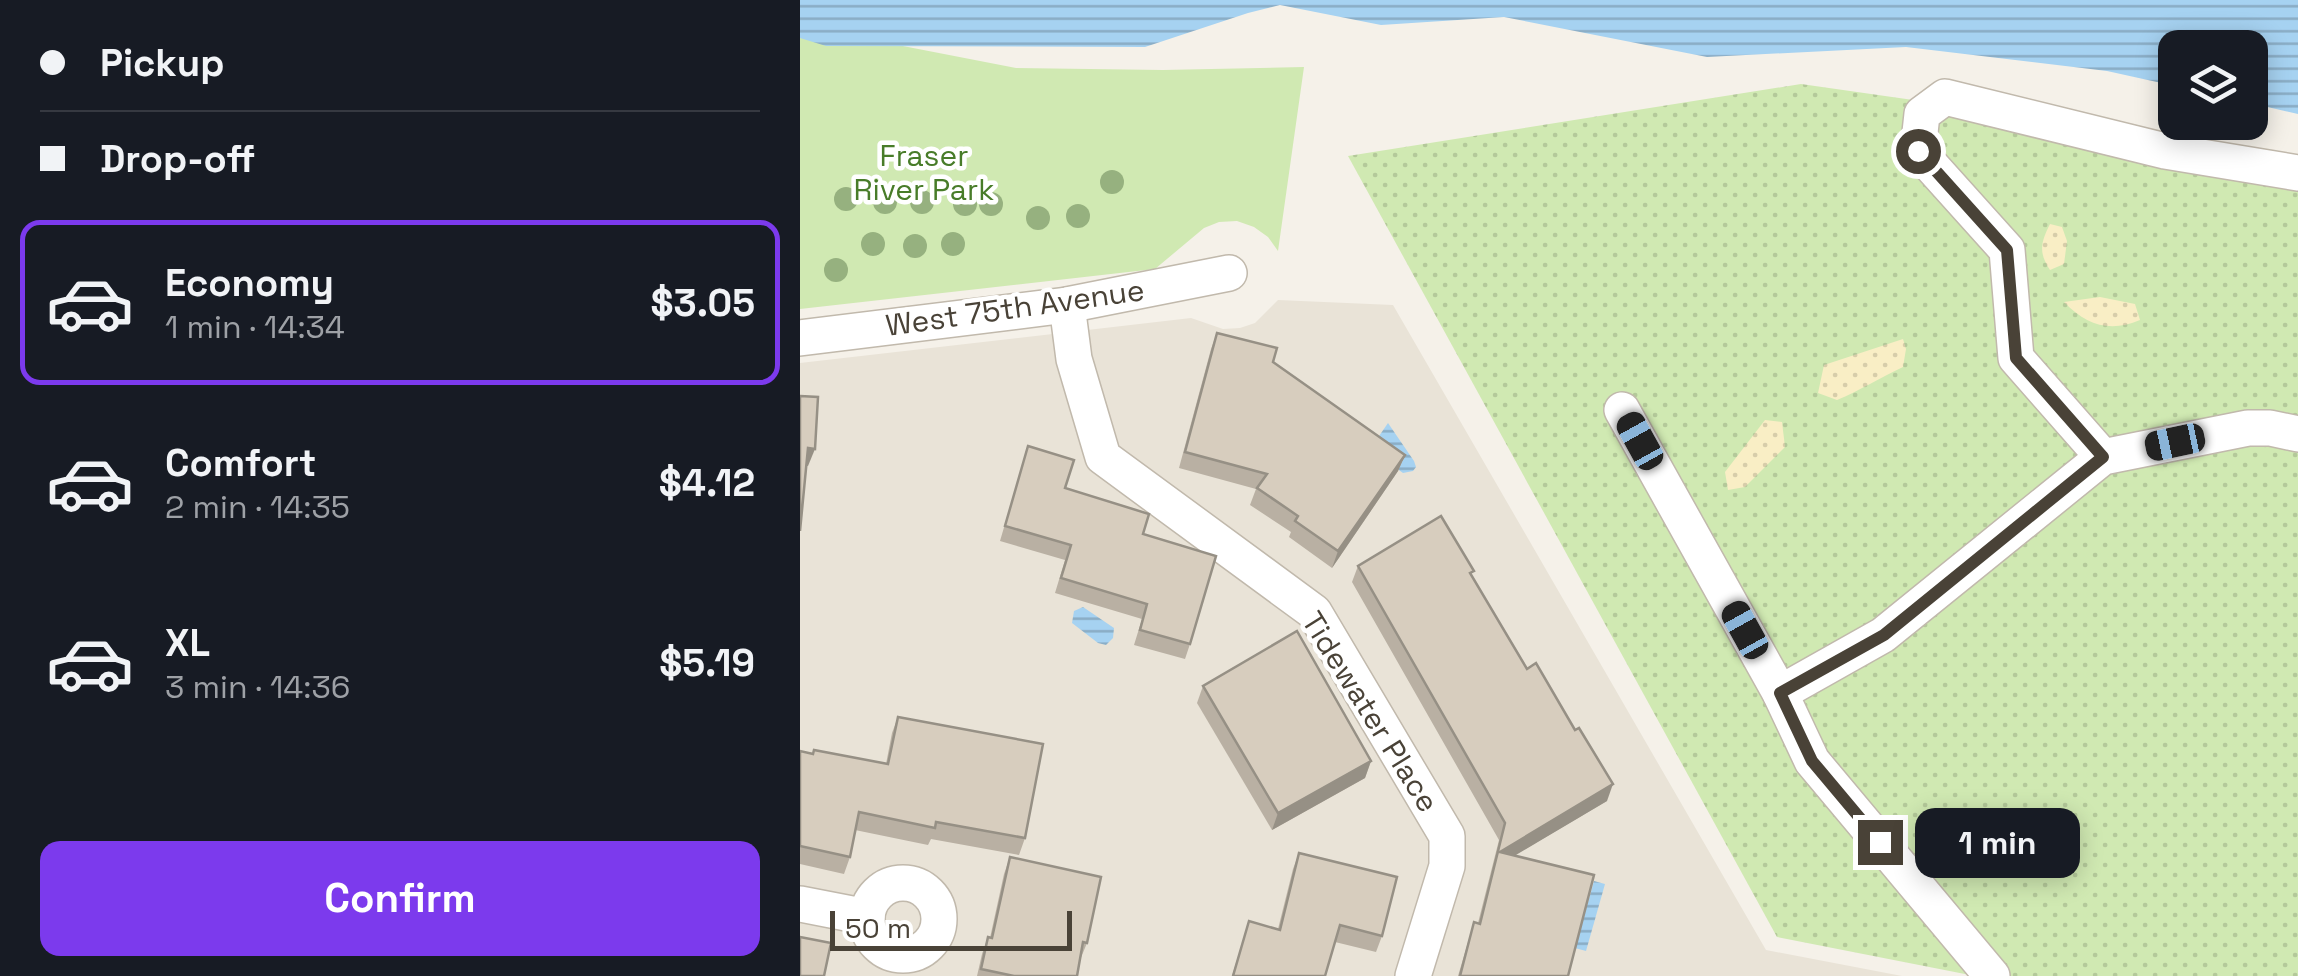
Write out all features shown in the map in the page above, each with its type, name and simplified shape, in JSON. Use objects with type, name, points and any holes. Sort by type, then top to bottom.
[{"type":"street","points":[[2103,457],[2016,358],[2007,250],[1918,151],[1922,114],[1945,96],[2165,152],[2298,173]]},
{"type":"street","name":"West 75th Avenue","points":[[800,338],[1067,306],[1229,273]]},
{"type":"street","name":"Tidewater Place","points":[[1067,306],[1074,358],[1103,457],[1314,612],[1447,836],[1448,866],[1413,976]]},
{"type":"street","points":[[1622,410],[1780,693],[1812,761],[1992,976]]},
{"type":"street","points":[[1780,693],[1884,635],[2103,457],[2248,428],[2298,434]]},
{"type":"street","points":[[800,904],[867,917]]},
{"type":"shaded area","points":[[1278,300],[1393,305],[1766,950],[1902,976],[800,976],[800,363],[1191,318],[1223,329],[1240,328],[1255,323]]},
{"type":"green space","name":"Fraser River Park","points":[[800,26],[1016,68],[1304,67],[1278,251],[1254,227],[1237,221],[1219,222],[1204,228],[1155,269],[800,309]]},
{"type":"green space","points":[[1801,84],[2158,135],[2158,140],[2193,140],[2298,155],[2298,976],[1975,976],[1777,937],[1348,156]]},
{"type":"sand","points":[[2050,224],[2062,227],[2067,241],[2064,264],[2050,270],[2042,247]]},
{"type":"sand","points":[[2100,297],[2135,304],[2140,320],[2119,326],[2099,324],[2064,302]]},
{"type":"sand","points":[[1903,339],[1903,367],[1837,400],[1818,393],[1824,365]]},
{"type":"sand","points":[[1765,420],[1782,422],[1785,447],[1745,487],[1728,490],[1725,472]]},
{"type":"water","points":[[800,0],[2298,0],[2298,114],[2268,107],[2268,30],[2158,30],[2158,82],[2107,71],[1906,47],[1707,57],[1504,17],[1381,25],[1280,5],[1145,47],[826,46],[800,38]]},
{"type":"water","points":[[1388,423],[1414,461],[1413,471],[1403,473],[1385,460],[1377,439]]},
{"type":"water","points":[[1083,607],[1114,628],[1113,638],[1106,645],[1072,623],[1074,611]]},
{"type":"water","points":[[1594,881],[1605,884],[1586,951],[1575,948]]},
{"type":"building","points":[[1217,333],[1277,348],[1273,362],[1405,455],[1338,551],[1295,521],[1298,516],[1257,488],[1267,474],[1185,452]]},
{"type":"building","points":[[800,396],[818,397],[815,449],[808,448],[800,531]]},
{"type":"building","points":[[1028,446],[1074,460],[1065,488],[1149,514],[1143,534],[1216,556],[1190,644],[1140,630],[1147,604],[1061,578],[1071,545],[1005,526]]},
{"type":"building","points":[[1441,516],[1527,669],[1536,663],[1575,730],[1579,728],[1613,784],[1500,852],[1594,875],[1568,976],[1460,976],[1474,922],[1480,924],[1505,823],[1358,566]]},
{"type":"building","points":[[1297,631],[1371,761],[1278,813],[1203,686]]},
{"type":"building","points":[[898,717],[1043,744],[1025,838],[936,822],[935,828],[859,812],[850,857],[800,846],[800,751],[813,754],[814,750],[888,764]]},
{"type":"building","points":[[1299,853],[1397,877],[1382,936],[1340,925],[1325,976],[1233,976],[1249,921],[1280,930]]},
{"type":"building","points":[[1010,857],[1101,877],[1077,976],[1014,976],[981,969]]},
{"type":"building","points":[[800,937],[831,943],[824,976],[800,976]]},
{"type":"route","points":[[1880,842],[1812,761],[1780,693],[1884,635],[2103,457],[2016,358],[2007,250],[1918,151]]}]
